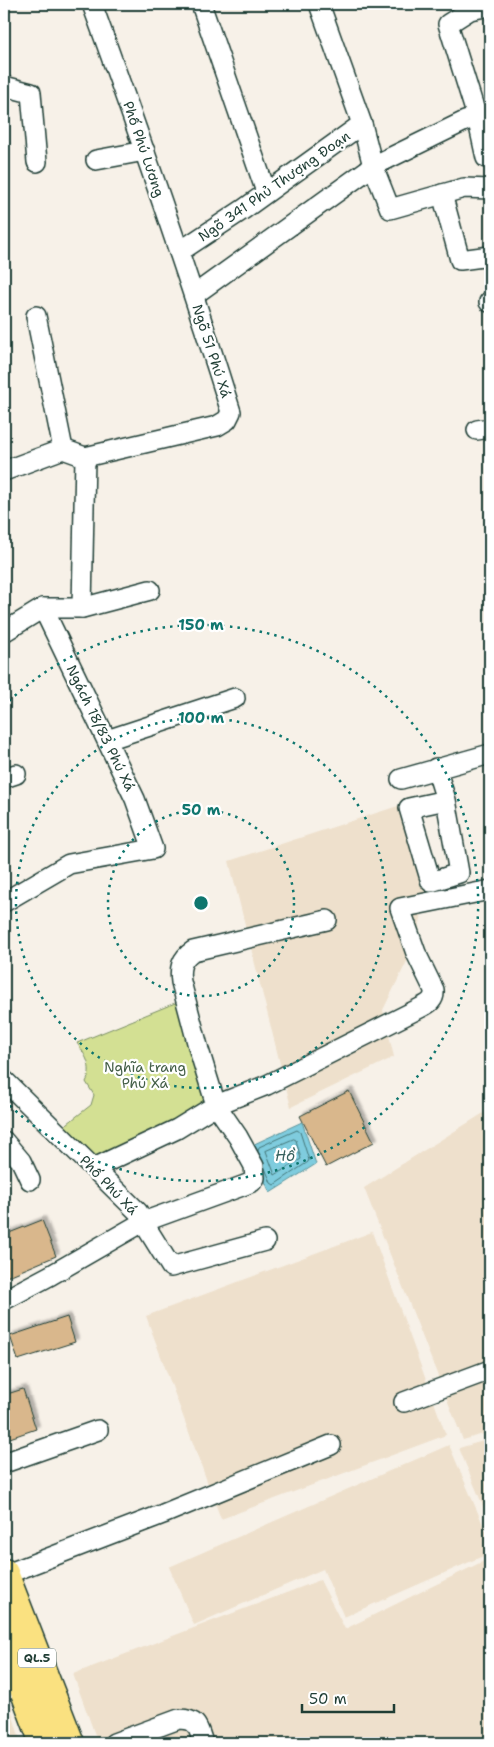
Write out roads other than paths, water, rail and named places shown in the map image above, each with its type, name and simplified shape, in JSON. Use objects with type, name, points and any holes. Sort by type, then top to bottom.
[{"type":"highway","name":"QL.5","points":[[4,1574],[70,1743]]},
{"type":"highway","name":"QL.5","points":[[4,1636],[13,1686],[44,1743]]},
{"type":"street","name":"Phố Phú Lương","points":[[92,4],[146,151],[194,295]]},
{"type":"street","points":[[201,4],[266,192]]},
{"type":"street","name":"Ngõ 341 Phủ Thượng Đoạn","points":[[179,252],[244,209],[362,124],[319,4]]},
{"type":"street","points":[[490,6],[470,10],[448,24],[484,115],[486,158],[490,156]]},
{"type":"street","points":[[4,86],[31,93],[36,162]]},
{"type":"street","name":"Ngõ 51 Phú Xá","points":[[85,457],[217,426],[227,420],[231,412],[194,295],[373,166],[465,121],[484,115]]},
{"type":"street","points":[[362,124],[373,166],[390,209],[464,188],[490,189]]},
{"type":"street","points":[[96,160],[146,151]]},
{"type":"street","points":[[442,194],[460,260],[490,256]]},
{"type":"street","points":[[36,316],[63,448]]},
{"type":"street","points":[[4,471],[63,448],[85,457],[82,608]]},
{"type":"street","points":[[4,632],[43,608],[82,608],[150,590]]},
{"type":"street","name":"Ngách 18/83 Phú Xá","points":[[4,902],[68,864],[153,849],[135,799],[43,608]]},
{"type":"street","points":[[107,740],[235,698]]},
{"type":"street","points":[[401,779],[490,754]]},
{"type":"street","points":[[436,768],[446,800]]},
{"type":"street","points":[[94,1168],[177,1128],[216,1105],[267,1085],[432,1001],[434,990],[416,953],[400,908],[490,890]]},
{"type":"street","points":[[265,1241],[171,1267],[143,1222],[245,1185],[252,1182],[255,1178],[254,1166],[238,1137],[216,1105],[198,1050],[181,982],[181,963],[185,956],[193,951],[327,920]]},
{"type":"street","name":"Phố Phú Xá","points":[[4,1080],[138,1212],[143,1222],[4,1300]]},
{"type":"street","points":[[4,1142],[22,1161],[30,1180]]},
{"type":"street","points":[[404,1402],[490,1370]]},
{"type":"street","points":[[4,1464],[98,1430]]},
{"type":"street","points":[[4,1574],[163,1514],[330,1445]]},
{"type":"street","points":[[114,1743],[179,1719],[186,1719],[192,1720],[197,1725],[204,1743]]},
{"type":"water","name":"Hồ","points":[[302,1122],[316,1164],[270,1193],[250,1146]]},
{"type":"park label","name":"Nghĩa trang Phú Xá","points":[[145,1076]]}]
